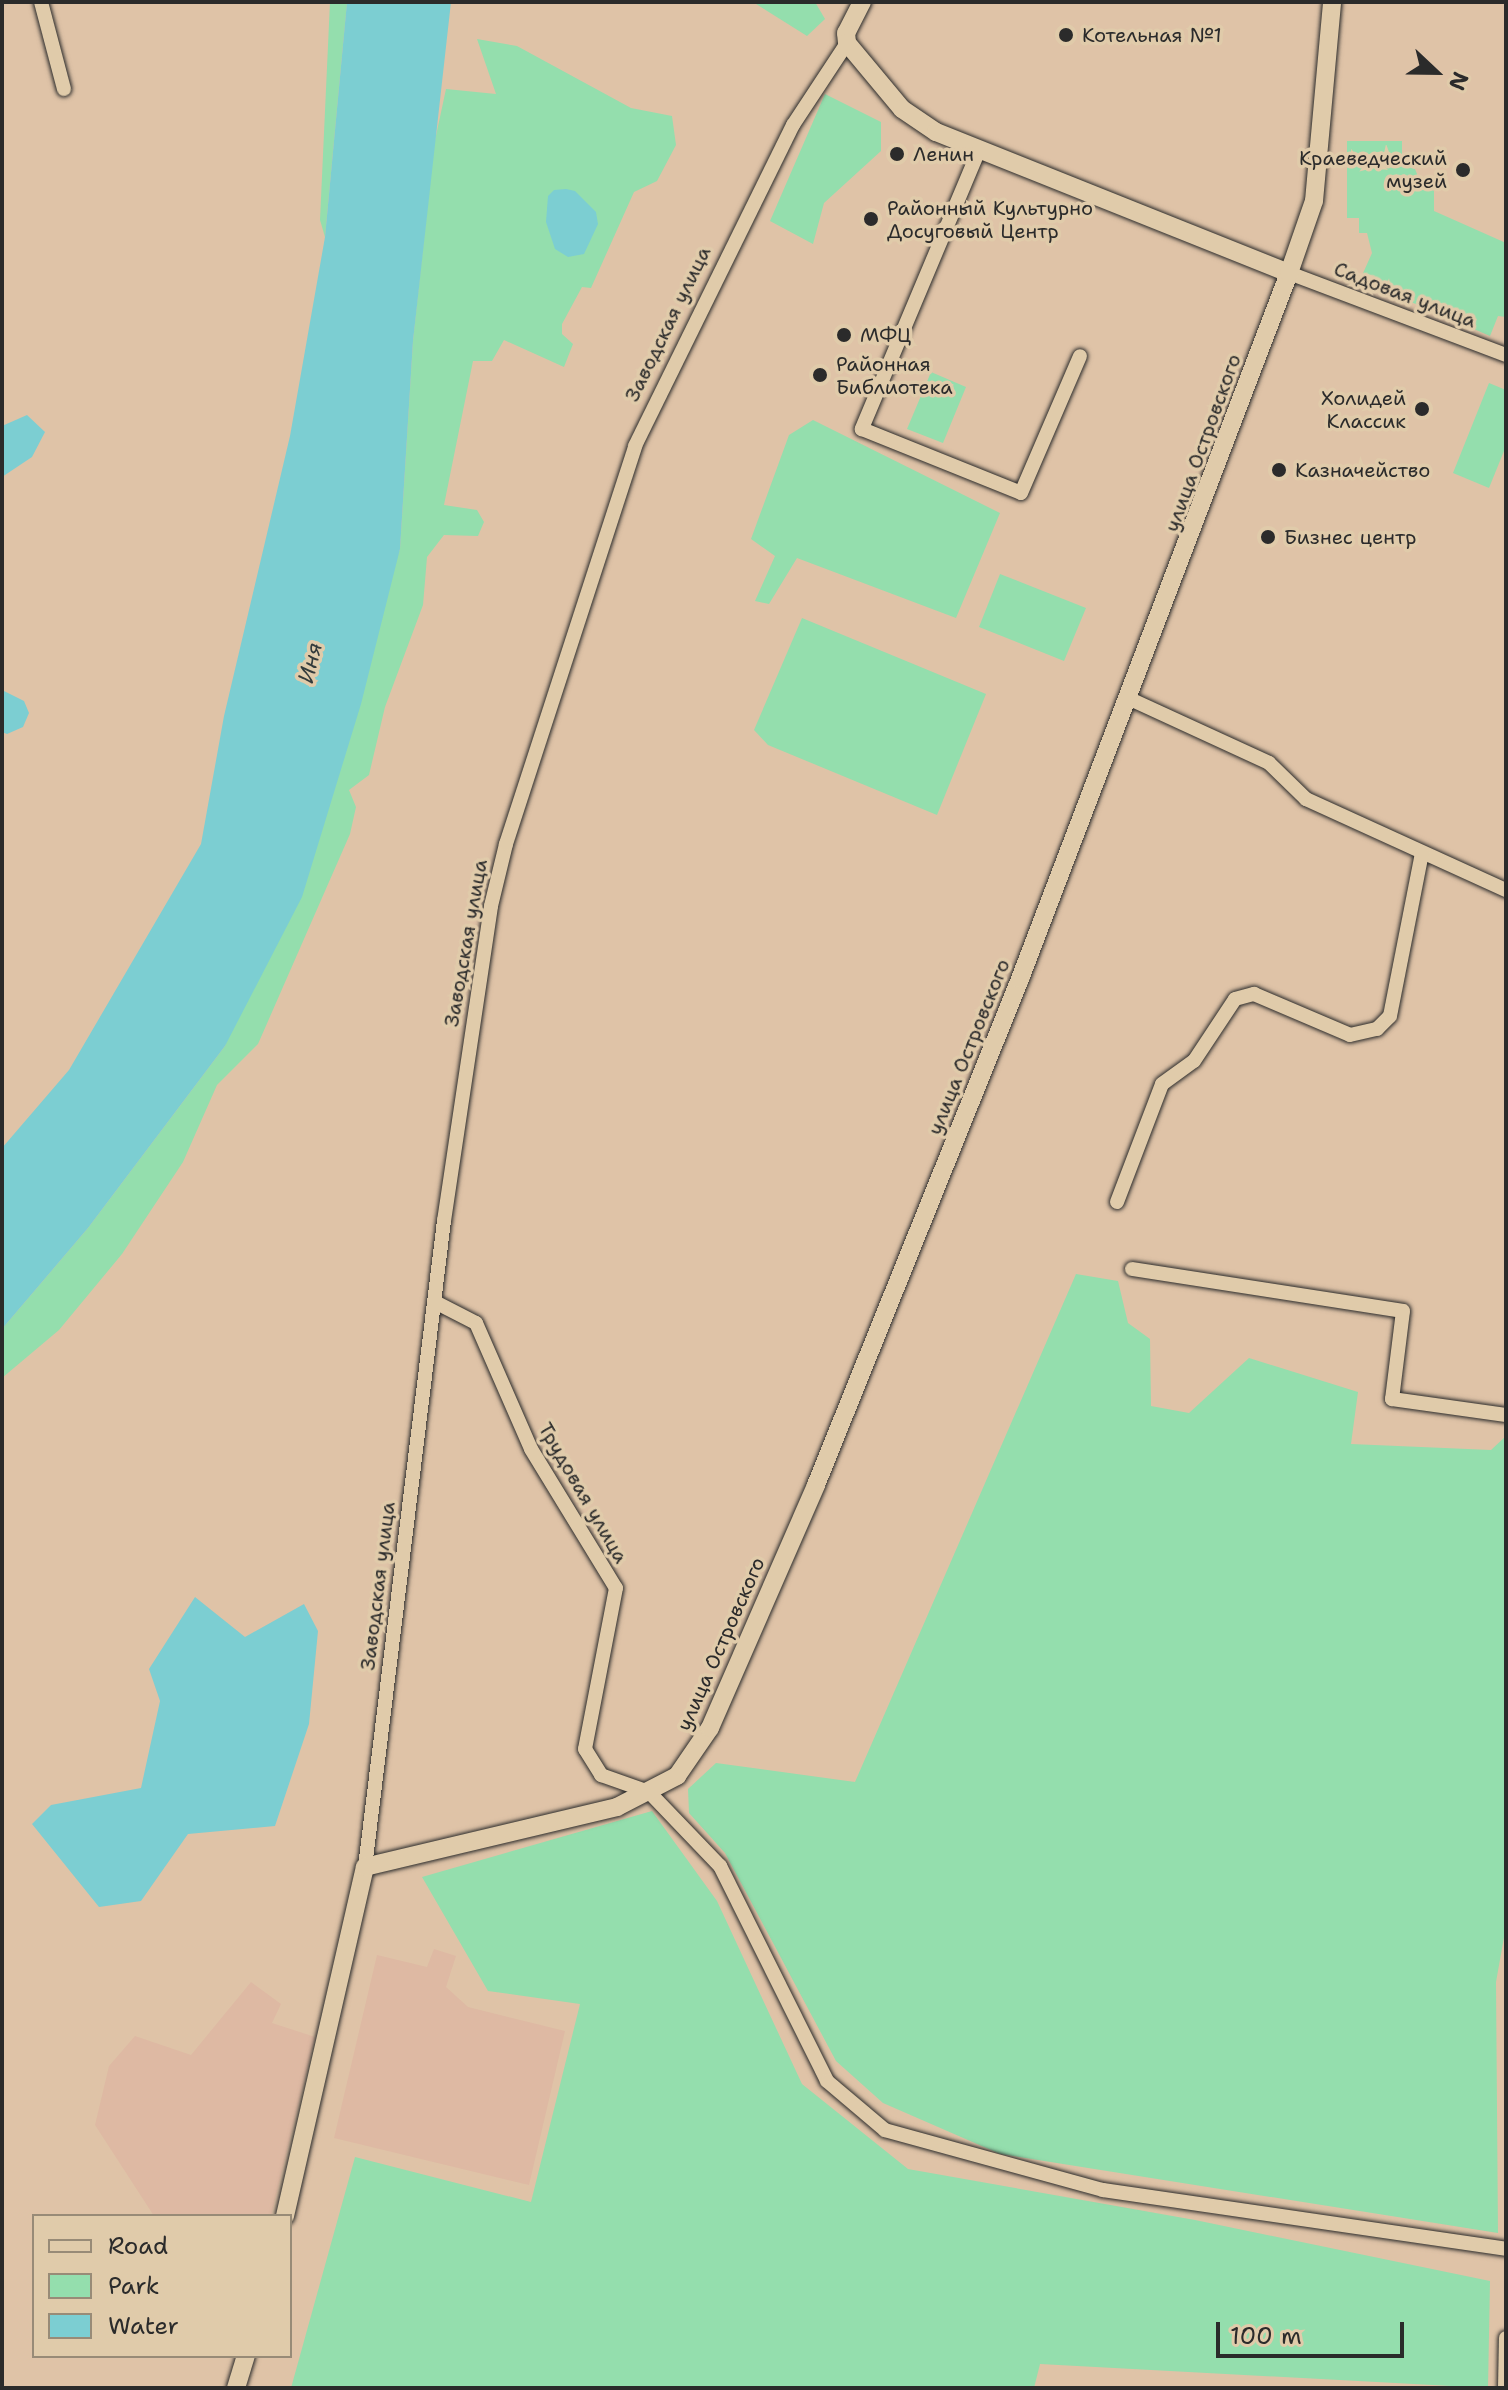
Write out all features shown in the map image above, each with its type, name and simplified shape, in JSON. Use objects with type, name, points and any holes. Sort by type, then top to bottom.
[{"type":"street","points":[[41,2],[64,89]]},
{"type":"street","name":"Заводская улица","points":[[365,1867],[435,1302],[491,906],[600,541],[640,433],[743,221],[793,125],[847,43],[846,33],[862,2]]},
{"type":"street","name":"улица Островского","points":[[365,1867],[617,1807],[677,1776],[710,1728],[822,1470],[1130,699],[1289,273],[1314,201],[1332,2]]},
{"type":"street","points":[[847,43],[902,109],[936,132],[1289,273]]},
{"type":"street","points":[[979,150],[862,429],[1021,493],[1080,356]]},
{"type":"street","name":"Садовая улица","points":[[1289,273],[1506,355]]},
{"type":"street","points":[[1130,699],[1234,744],[1269,763],[1306,799],[1506,890]]},
{"type":"street","points":[[1117,1202],[1162,1084],[1194,1061],[1235,999],[1254,994],[1350,1035],[1377,1029],[1390,1016],[1422,853]]},
{"type":"street","points":[[1132,1269],[1403,1311],[1392,1399],[1506,1415]]},
{"type":"street","name":"Трудовая улица","points":[[435,1302],[476,1323],[531,1449],[616,1588],[585,1749],[601,1775],[649,1792]]},
{"type":"street","points":[[649,1792],[720,1866],[827,2081],[885,2130],[1103,2190],[1506,2249]]},
{"type":"street","points":[[285,2214],[365,1867]]},
{"type":"street","points":[[1505,2388],[1506,2338]]},
{"type":"street","points":[[236,2388],[245,2358]]},
{"type":"shaded area","points":[[434,1949],[456,1956],[446,1987],[468,2007],[565,2031],[529,2185],[334,2138],[377,1955],[427,1967]]},
{"type":"shaded area","points":[[251,1982],[281,2004],[272,2023],[315,2037],[271,2214],[153,2214],[95,2125],[109,2066],[135,2036],[191,2055]]},
{"type":"green space","points":[[330,2],[347,2],[325,237],[320,220]]},
{"type":"green space","points":[[753,2],[815,2],[825,19],[807,36]]},
{"type":"green space","points":[[477,39],[517,46],[631,108],[672,116],[676,145],[657,181],[634,192],[591,288],[582,287],[562,324],[562,334],[573,344],[564,367],[504,340],[492,361],[473,361],[444,505],[477,510],[484,522],[478,536],[444,535],[427,557],[423,605],[385,707],[369,775],[349,790],[356,807],[350,834],[258,1044],[217,1085],[183,1162],[122,1254],[59,1330],[2,1378],[2,1329],[88,1228],[225,1046],[400,549],[413,341],[434,145],[446,89],[496,94]]},
{"type":"green space","points":[[825,94],[881,122],[881,151],[824,203],[813,244],[770,221]]},
{"type":"green space","points":[[1347,141],[1402,141],[1402,165],[1415,169],[1421,184],[1434,191],[1434,211],[1506,243],[1506,317],[1498,316],[1490,336],[1360,280],[1372,253],[1367,233],[1359,233],[1359,218],[1347,218]]},
{"type":"green space","points":[[931,372],[966,387],[943,443],[907,429]]},
{"type":"green space","points":[[1489,383],[1506,390],[1506,446],[1489,488],[1453,473]]},
{"type":"green space","points":[[813,420],[1000,513],[956,618],[797,558],[769,604],[755,601],[775,556],[751,539],[789,435]]},
{"type":"green space","points":[[1000,574],[1086,608],[1064,661],[979,627]]},
{"type":"green space","points":[[802,618],[986,694],[937,815],[768,745],[754,730]]},
{"type":"green space","points":[[1076,1274],[1118,1281],[1128,1323],[1150,1339],[1151,1406],[1189,1413],[1249,1358],[1358,1392],[1351,1444],[1491,1450],[1506,1436],[1506,1926],[1496,1982],[1498,2233],[1000,2154],[883,2103],[836,2061],[725,1853],[689,1813],[688,1789],[716,1763],[855,1782]]},
{"type":"green space","points":[[652,1811],[717,1901],[802,2084],[908,2169],[1195,2220],[1490,2281],[1488,2388],[1040,2364],[1034,2388],[291,2388],[355,2157],[531,2202],[580,2004],[488,1991],[422,1877]]},
{"type":"water","name":"Иня","points":[[347,2],[451,2],[413,341],[400,549],[361,704],[302,897],[225,1046],[88,1228],[2,1329],[2,1148],[69,1070],[201,844],[224,716],[290,436],[325,237]]},
{"type":"water","points":[[554,190],[575,191],[596,212],[598,224],[584,254],[568,257],[555,249],[546,222],[548,196]]},
{"type":"water","points":[[27,415],[45,432],[32,457],[2,477],[2,426]]},
{"type":"water","points":[[2,690],[24,701],[29,713],[23,727],[7,734],[2,732]]},
{"type":"water","points":[[195,1597],[245,1637],[304,1604],[318,1631],[309,1724],[275,1826],[188,1834],[141,1901],[99,1907],[32,1824],[51,1805],[141,1788],[160,1701],[149,1669]]},
{"type":"place","name":"Котельная №1","points":[[1066,35]]},
{"type":"place","name":"Ленин","points":[[897,154]]},
{"type":"place","name":"Краеведческий музей","points":[[1463,170]]},
{"type":"place","name":"Районный Культурно Досуговый Центр","points":[[871,219]]},
{"type":"place","name":"МФЦ","points":[[844,335]]},
{"type":"place","name":"Районная Библиотека","points":[[820,375]]},
{"type":"place","name":"Холидей Классик","points":[[1422,409]]},
{"type":"place","name":"Казначейство","points":[[1279,470]]},
{"type":"place","name":"Бизнес центр","points":[[1268,537]]}]
